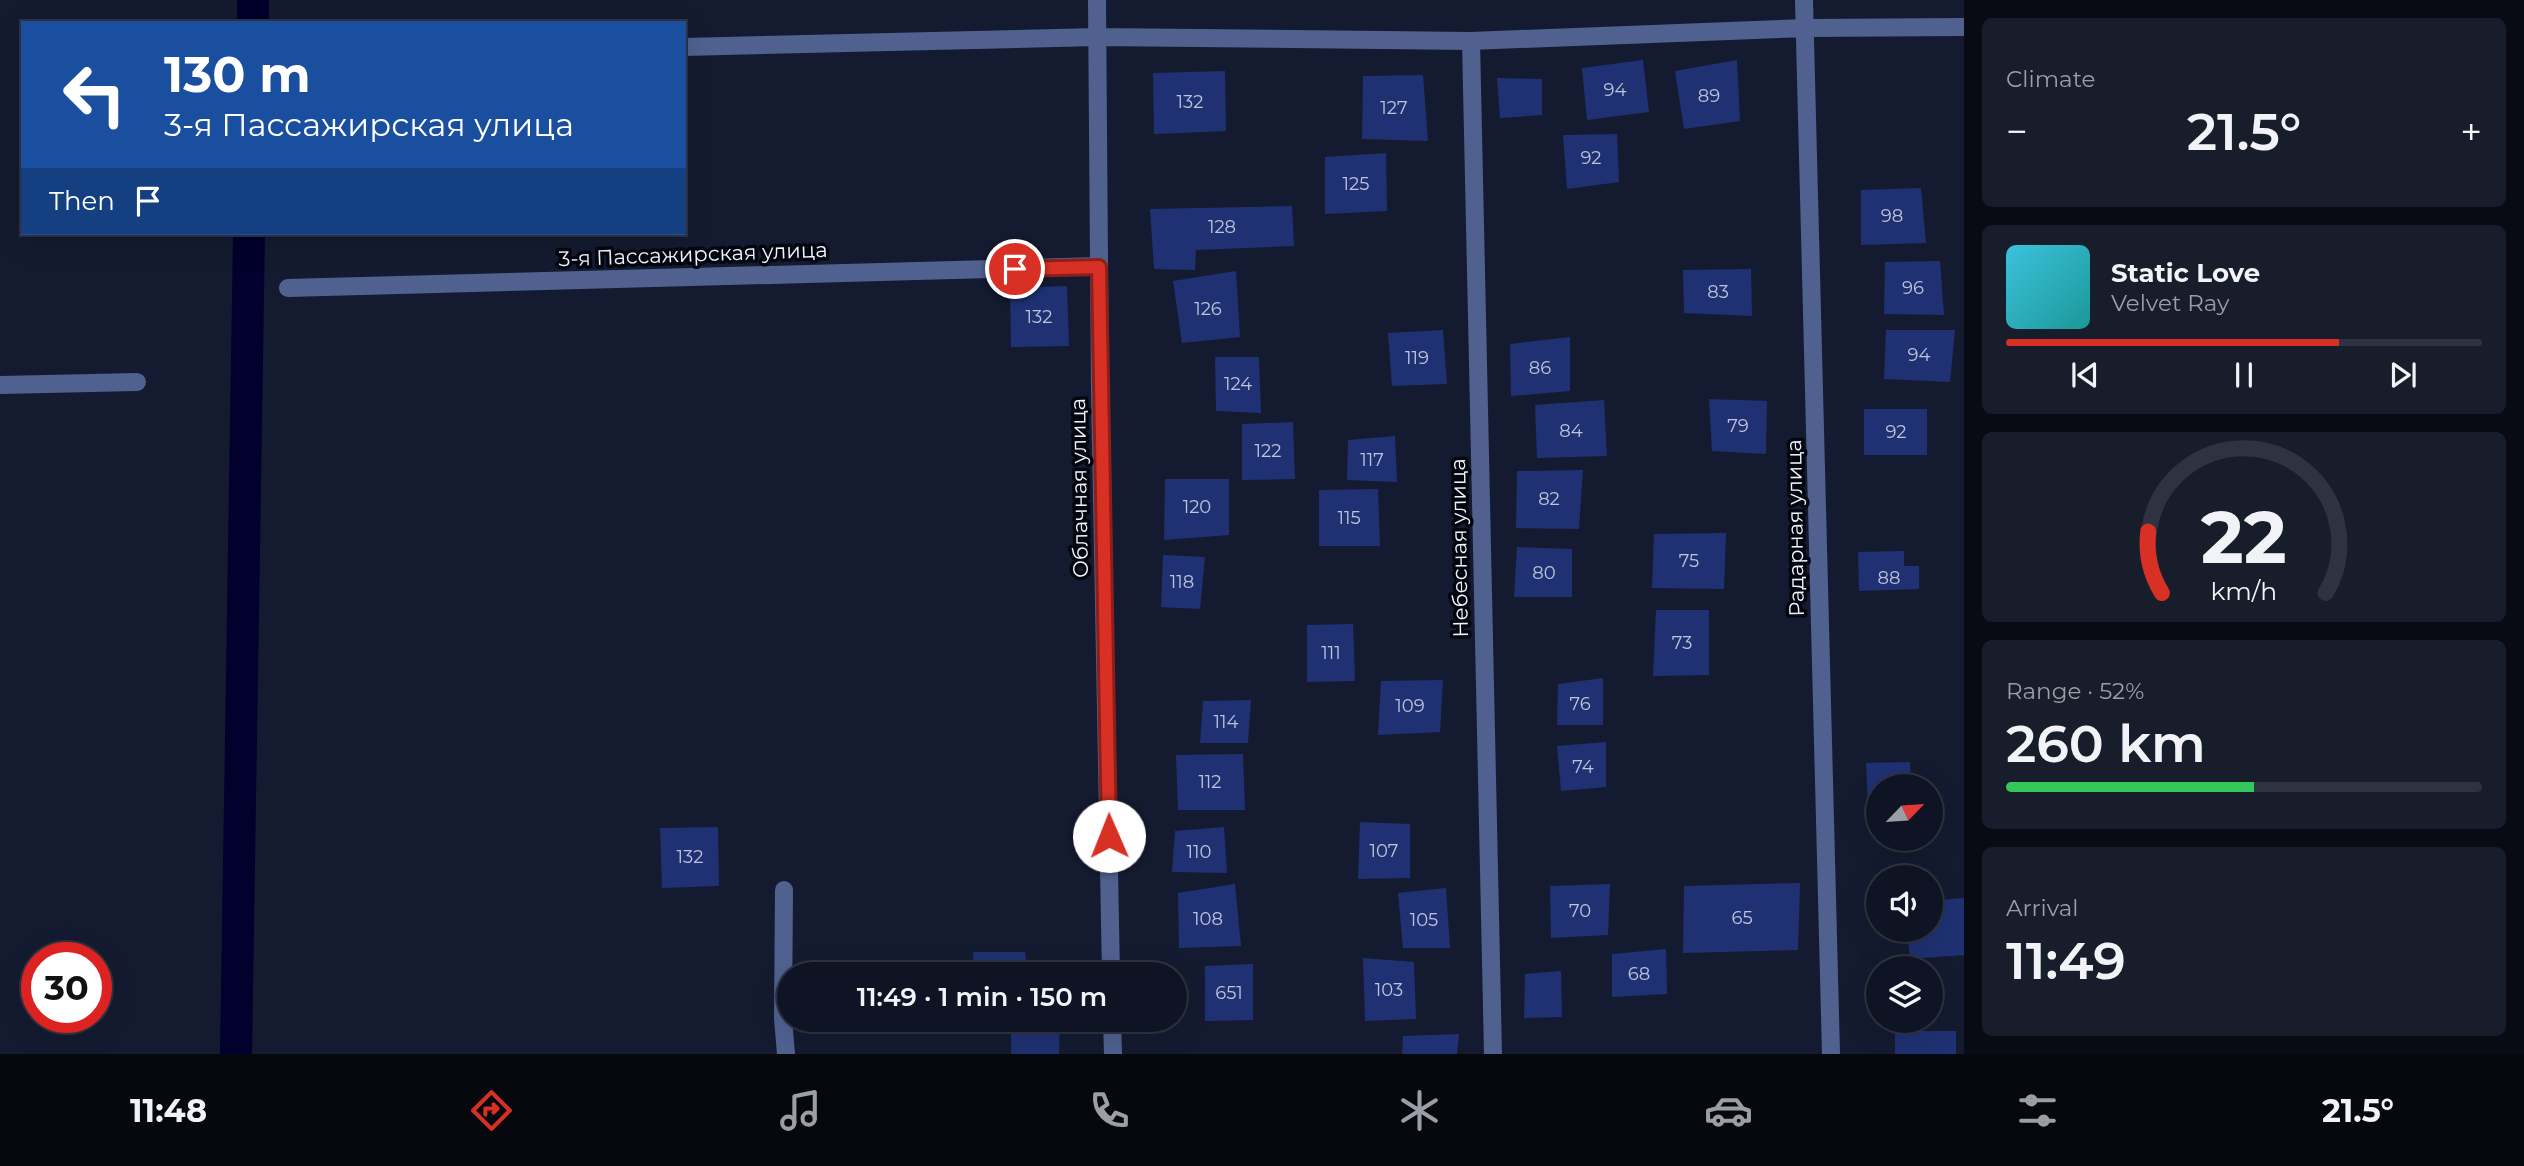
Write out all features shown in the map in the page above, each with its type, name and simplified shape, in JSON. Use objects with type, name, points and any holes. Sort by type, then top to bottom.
[{"type":"street","name":"Облачная улица","points":[[1097,0],[1111,962]]},
{"type":"street","name":"Радарная улица","points":[[1804,0],[1831,1054]]},
{"type":"street","points":[[686,47],[1097,37],[1471,41],[1805,28],[1964,26]]},
{"type":"street","name":"Небесная улица","points":[[1471,41],[1493,1054]]},
{"type":"street","name":"3-я Пассажирская улица","points":[[288,288],[1099,267]]},
{"type":"street","points":[[0,385],[137,382]]},
{"type":"street","points":[[784,890],[783,1018],[786,1054]]},
{"type":"street","points":[[1112,1032],[1113,1054]]},
{"type":"building","points":[[1643,60],[1649,112],[1587,120],[1582,68]]},
{"type":"building","points":[[1737,60],[1740,121],[1684,129],[1675,71]]},
{"type":"building","points":[[1225,71],[1226,131],[1154,134],[1153,73]]},
{"type":"building","points":[[1423,75],[1428,141],[1362,139],[1363,76]]},
{"type":"building","points":[[1497,78],[1542,79],[1542,115],[1500,118]]},
{"type":"building","points":[[1617,134],[1619,182],[1567,189],[1563,135]]},
{"type":"building","points":[[1386,153],[1387,211],[1325,214],[1325,157]]},
{"type":"building","points":[[1921,188],[1926,243],[1861,245],[1861,190]]},
{"type":"building","points":[[1292,206],[1294,246],[1196,250],[1195,270],[1154,269],[1150,209]]},
{"type":"building","points":[[1940,261],[1944,315],[1884,314],[1885,262]]},
{"type":"building","points":[[1751,269],[1752,316],[1684,313],[1683,270]]},
{"type":"building","points":[[1236,271],[1240,337],[1182,343],[1173,281]]},
{"type":"building","points":[[1067,286],[1069,346],[1011,347],[1010,288]]},
{"type":"building","points":[[1443,330],[1447,384],[1392,386],[1388,333]]},
{"type":"building","points":[[1886,330],[1955,330],[1950,382],[1884,379]]},
{"type":"building","points":[[1570,337],[1570,391],[1511,396],[1510,344]]},
{"type":"building","points":[[1215,357],[1259,357],[1261,413],[1216,411]]},
{"type":"building","points":[[1709,399],[1767,401],[1766,454],[1712,451]]},
{"type":"building","points":[[1604,400],[1607,456],[1537,458],[1535,405]]},
{"type":"building","points":[[1864,409],[1927,409],[1927,455],[1864,455]]},
{"type":"building","points":[[1293,422],[1295,479],[1242,480],[1242,424]]},
{"type":"building","points":[[1395,436],[1397,482],[1347,480],[1348,440]]},
{"type":"building","points":[[1583,470],[1579,529],[1516,528],[1517,471]]},
{"type":"building","points":[[1165,479],[1229,479],[1229,535],[1164,540]]},
{"type":"building","points":[[1378,489],[1380,546],[1319,546],[1319,490]]},
{"type":"building","points":[[1726,533],[1724,589],[1652,588],[1654,534]]},
{"type":"building","points":[[1517,547],[1572,549],[1572,597],[1514,597]]},
{"type":"building","points":[[1904,551],[1904,566],[1919,566],[1919,589],[1859,591],[1858,552]]},
{"type":"building","points":[[1163,555],[1205,557],[1200,609],[1161,607]]},
{"type":"building","points":[[1656,610],[1709,610],[1709,675],[1653,676]]},
{"type":"building","points":[[1353,624],[1355,681],[1307,682],[1307,625]]},
{"type":"building","points":[[1603,678],[1603,725],[1557,725],[1558,684]]},
{"type":"building","points":[[1443,680],[1440,732],[1378,735],[1381,681]]},
{"type":"building","points":[[1251,700],[1248,743],[1200,743],[1203,701]]},
{"type":"building","points":[[1606,742],[1606,787],[1561,791],[1557,746]]},
{"type":"building","points":[[1243,754],[1245,810],[1178,810],[1176,755]]},
{"type":"building","points":[[1910,762],[1910,774],[1867,774],[1866,763]]},
{"type":"building","points":[[1360,822],[1410,824],[1410,878],[1358,879]]},
{"type":"building","points":[[718,827],[719,886],[662,888],[660,828]]},
{"type":"building","points":[[1224,827],[1227,873],[1172,872],[1175,831]]},
{"type":"building","points":[[1800,883],[1798,950],[1683,953],[1684,886]]},
{"type":"building","points":[[1235,884],[1241,946],[1179,948],[1178,893]]},
{"type":"building","points":[[1610,884],[1608,935],[1551,938],[1550,886]]},
{"type":"building","points":[[1446,888],[1450,948],[1403,948],[1398,893]]},
{"type":"building","points":[[1964,898],[1964,955],[1910,956],[1908,942],[1943,942],[1943,900]]},
{"type":"building","points":[[1666,949],[1667,994],[1612,997],[1612,954]]},
{"type":"building","points":[[973,952],[1025,952],[1026,962],[973,962]]},
{"type":"building","points":[[1363,958],[1414,962],[1416,1019],[1365,1021]]},
{"type":"building","points":[[1253,964],[1253,1020],[1205,1021],[1205,966]]},
{"type":"building","points":[[1561,971],[1562,1017],[1524,1018],[1525,974]]},
{"type":"building","points":[[1956,1031],[1956,1054],[1895,1054],[1895,1033]]},
{"type":"building","points":[[1011,1032],[1060,1032],[1059,1054],[1011,1054]]},
{"type":"building","points":[[1459,1034],[1457,1054],[1402,1054],[1403,1036]]},
{"type":"waterway","points":[[253,0],[253,21]]},
{"type":"waterway","points":[[236,1054],[249,235]]},
{"type":"route","points":[[1015,269],[1099,267],[1109,836]]}]
